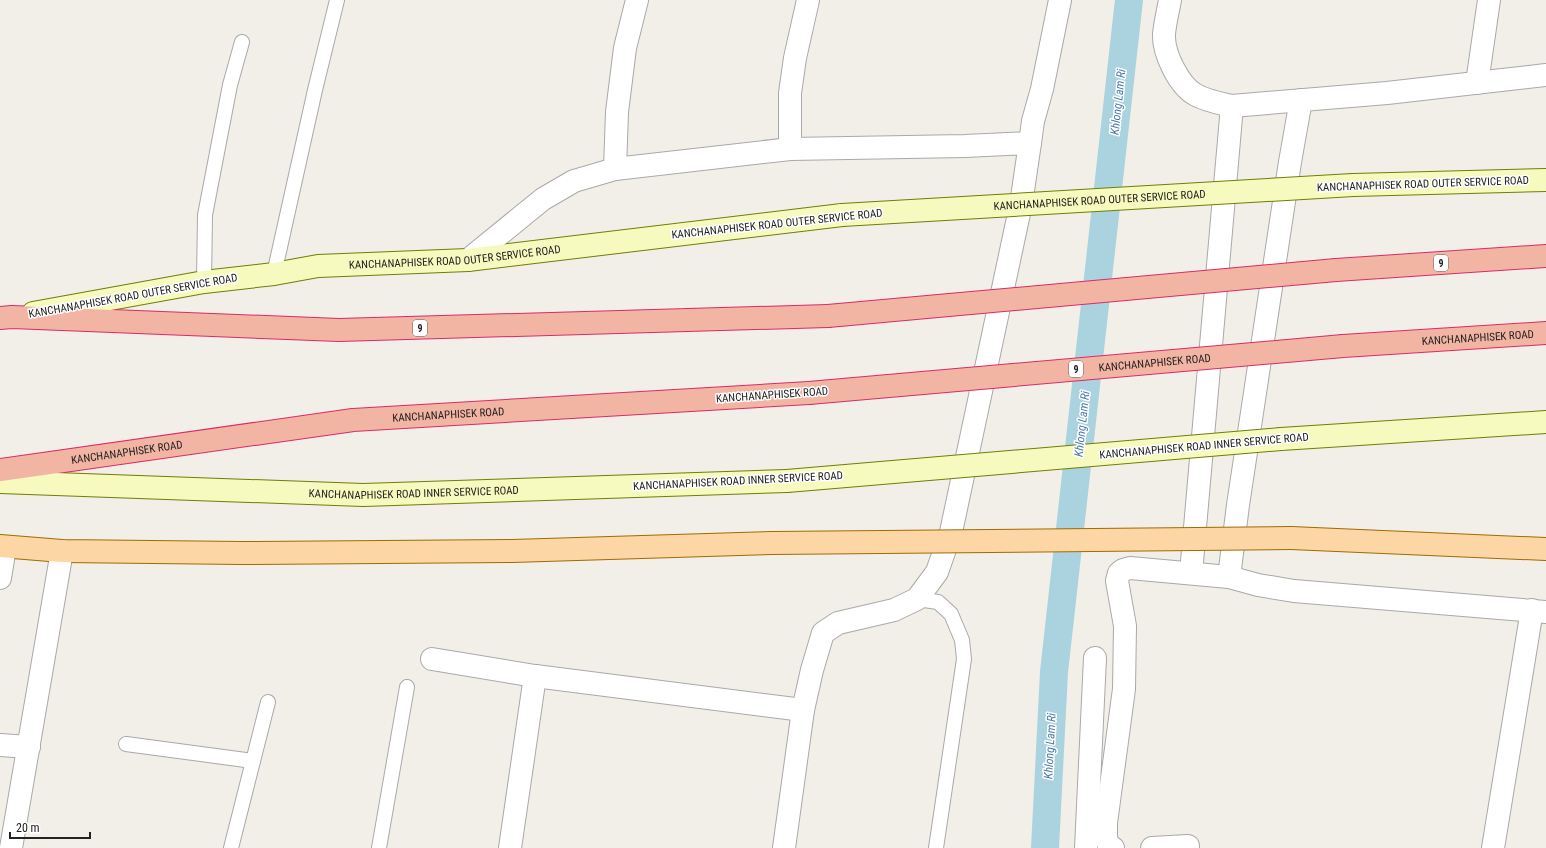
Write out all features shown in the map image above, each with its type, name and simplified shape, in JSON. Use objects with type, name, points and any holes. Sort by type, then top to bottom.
[{"type":"highway","name":"9","points":[[6,318],[339,330],[828,316],[1336,270],[1546,256]]},
{"type":"highway","name":"KANCHANAPHISEK ROAD","points":[[0,470],[353,420],[809,393],[1343,346],[1546,332]]},
{"type":"main road","name":"KANCHANAPHISEK ROAD OUTER SERVICE ROAD","points":[[6,318],[204,282],[274,274],[318,266],[468,260],[842,215],[1353,185],[1546,180]]},
{"type":"main road","name":"KANCHANAPHISEK ROAD INNER SERVICE ROAD","points":[[0,482],[363,495],[787,481],[1281,439],[1546,422]]},
{"type":"main road","points":[[3,547],[62,551],[242,553],[512,551],[772,543],[1291,538],[1546,549]]},
{"type":"street","points":[[615,169],[617,112],[625,48],[637,0]]},
{"type":"street","points":[[790,149],[790,92],[795,58],[808,0]]},
{"type":"street","points":[[784,848],[804,710],[812,670],[823,633],[838,623],[894,610],[917,599],[937,572],[950,532],[1021,204],[1033,121],[1042,89],[1060,0]]},
{"type":"street","points":[[1170,0],[1164,35],[1169,60],[1179,80],[1195,95],[1212,102],[1232,106],[1387,93],[1546,75]]},
{"type":"street","points":[[1477,83],[1489,0]]},
{"type":"street","points":[[1229,577],[1238,505],[1290,162],[1301,100]]},
{"type":"street","points":[[1191,573],[1232,106]]},
{"type":"street","points":[[468,260],[543,198],[574,182],[615,169],[790,149],[1030,143]]},
{"type":"street","points":[[0,578],[3,547]]},
{"type":"street","points":[[11,848],[62,551]]},
{"type":"street","points":[[1113,848],[1109,846],[1106,838],[1106,823],[1124,689],[1125,626],[1117,581],[1119,573],[1130,568],[1229,577],[1258,585],[1294,591],[1539,611],[1493,848]]},
{"type":"street","points":[[1086,848],[1095,658]]},
{"type":"street","points":[[432,659],[535,676],[804,710]]},
{"type":"street","points":[[510,848],[535,676]]},
{"type":"street","points":[[0,745],[29,747]]},
{"type":"street","points":[[1152,848],[1188,846]]},
{"type":"lane","points":[[274,274],[313,97],[337,0]]},
{"type":"lane","points":[[204,282],[205,215],[230,85],[242,42]]},
{"type":"lane","points":[[917,599],[938,602],[951,614],[962,640],[964,659],[936,848]]},
{"type":"lane","points":[[379,848],[407,687]]},
{"type":"lane","points":[[231,848],[268,702]]},
{"type":"lane","points":[[126,744],[253,761]]},
{"type":"waterway","name":"Khlong Lam Ri","points":[[1045,848],[1054,672],[1129,0]]}]
